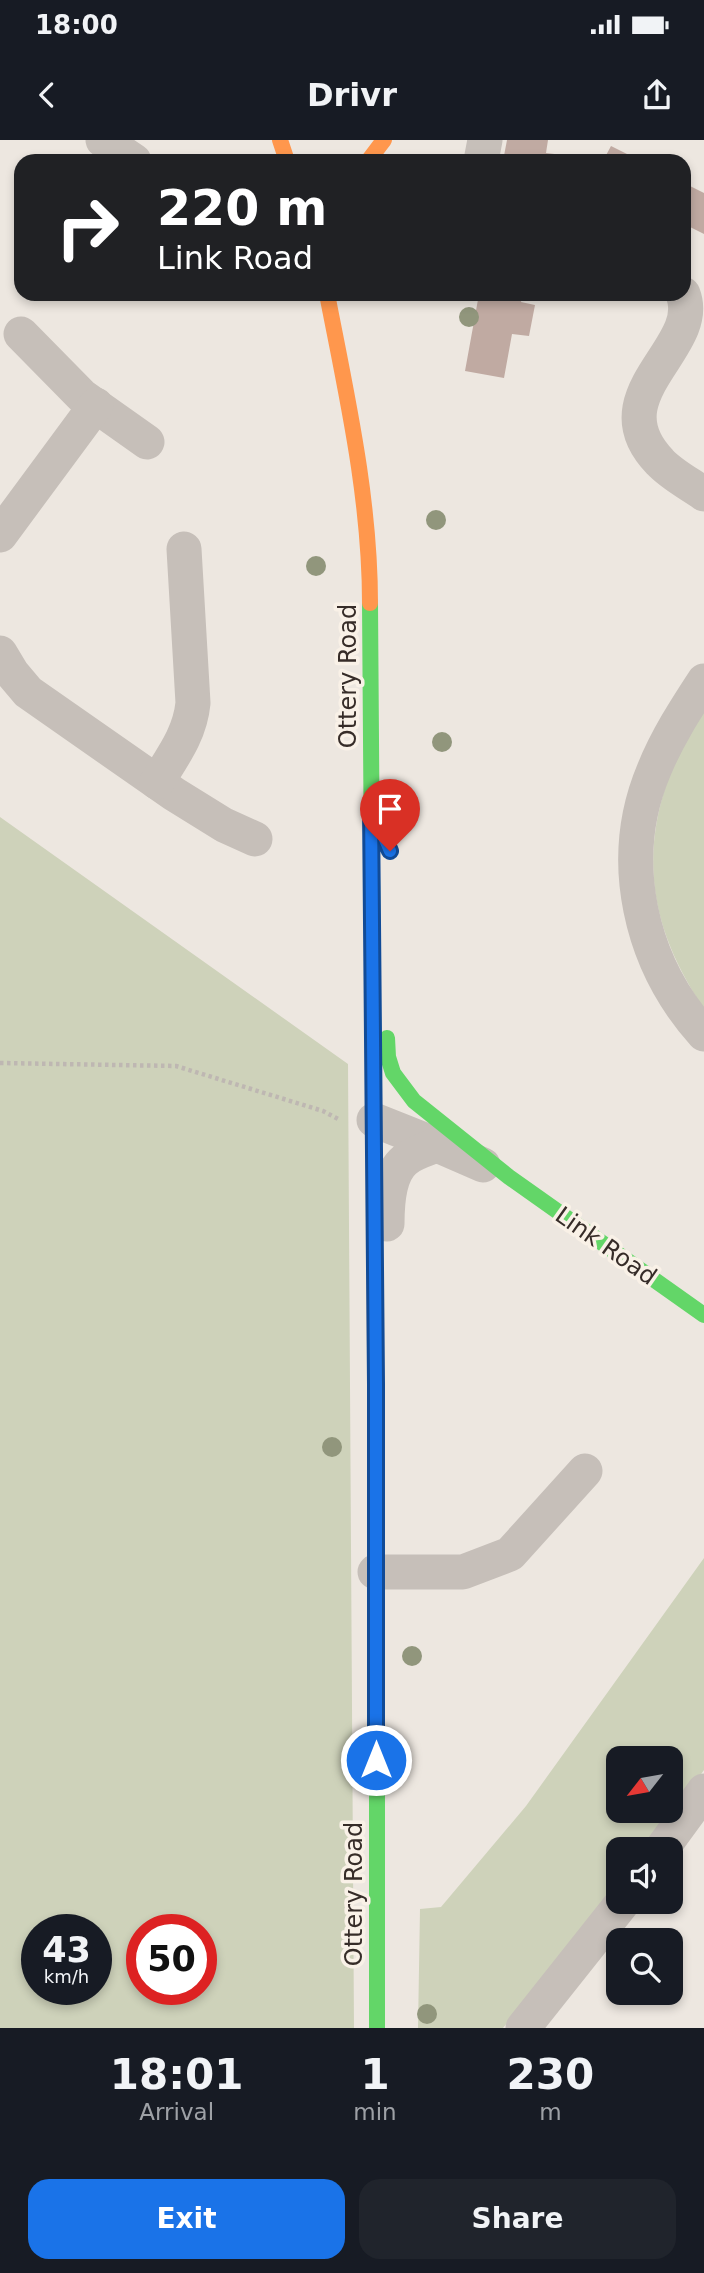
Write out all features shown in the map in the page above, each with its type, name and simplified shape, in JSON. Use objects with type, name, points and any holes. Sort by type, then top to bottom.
[{"type":"main road","points":[[373,154],[384,140]]},
{"type":"main road","name":"Ottery Road","points":[[329,301],[358,453],[370,555],[371,807],[362,1122],[376,1384],[377,2028]]},
{"type":"main road","points":[[332,314],[333,301]]},
{"type":"main road","points":[[371,807],[390,851]]},
{"type":"main road","name":"Link Road","points":[[388,935],[387,1047],[391,1071],[401,1087],[414,1101],[509,1177],[704,1315]]},
{"type":"street","points":[[103,140],[124,154]]},
{"type":"street","points":[[687,301],[690,307],[688,326],[648,392],[639,417],[642,435],[660,462],[704,494]]},
{"type":"street","points":[[21,334],[82,396],[147,442]]},
{"type":"street","points":[[0,535],[96,405]]},
{"type":"street","points":[[157,782],[183,741],[191,722],[193,703],[184,549]]},
{"type":"street","points":[[0,653],[28,692],[157,782],[224,825],[255,839]]},
{"type":"street","points":[[704,681],[675,725],[653,771],[642,811],[636,852],[640,907],[647,937],[672,993],[704,1034]]},
{"type":"street","name":"Link Road","points":[[362,1122],[437,1145],[509,1177]]},
{"type":"street","points":[[376,1384],[387,1318],[387,1203],[394,1175],[406,1159],[437,1145]]},
{"type":"street","points":[[375,1572],[463,1572],[510,1554],[585,1471]]},
{"type":"street","points":[[670,1837],[704,1791]]},
{"type":"street","points":[[523,2028],[613,1914]]},
{"type":"path","points":[[0,1063],[176,1066],[362,1122]]},
{"type":"green space","points":[[704,708],[704,1009],[687,982],[664,929],[657,902],[654,845],[666,785]]},
{"type":"green space","points":[[0,817],[348,1064],[354,2028],[0,2028]]},
{"type":"green space","points":[[704,1558],[704,1770],[683,1799],[683,1746],[606,1746],[606,1824],[665,1824],[655,1837],[606,1837],[606,1903],[503,2028],[418,2028],[420,1909],[441,1907],[526,1806]]},
{"type":"building","points":[[507,140],[548,140],[546,153],[554,154],[504,154]]},
{"type":"building","points":[[611,146],[627,154],[607,154]]},
{"type":"building","points":[[691,186],[704,193],[704,234],[691,228]]},
{"type":"building","points":[[478,301],[521,301],[535,305],[529,336],[512,334],[504,378],[465,371]]},
{"type":"traffic: fast","points":[[370,603],[374,1149]]},
{"type":"traffic: fast","points":[[387,1038],[388,1057],[393,1073],[414,1101],[509,1177],[704,1315]]},
{"type":"traffic: fast","points":[[377,1750],[377,2028]]},
{"type":"traffic: slow","points":[[280,140],[285,154]]},
{"type":"traffic: slow","points":[[373,154],[384,140]]},
{"type":"traffic: slow","points":[[328,301],[362,486],[370,603]]},
{"type":"traffic: slow","points":[[374,1149],[377,1750]]},
{"type":"route","points":[[376,1760],[371,807],[390,851]]}]
